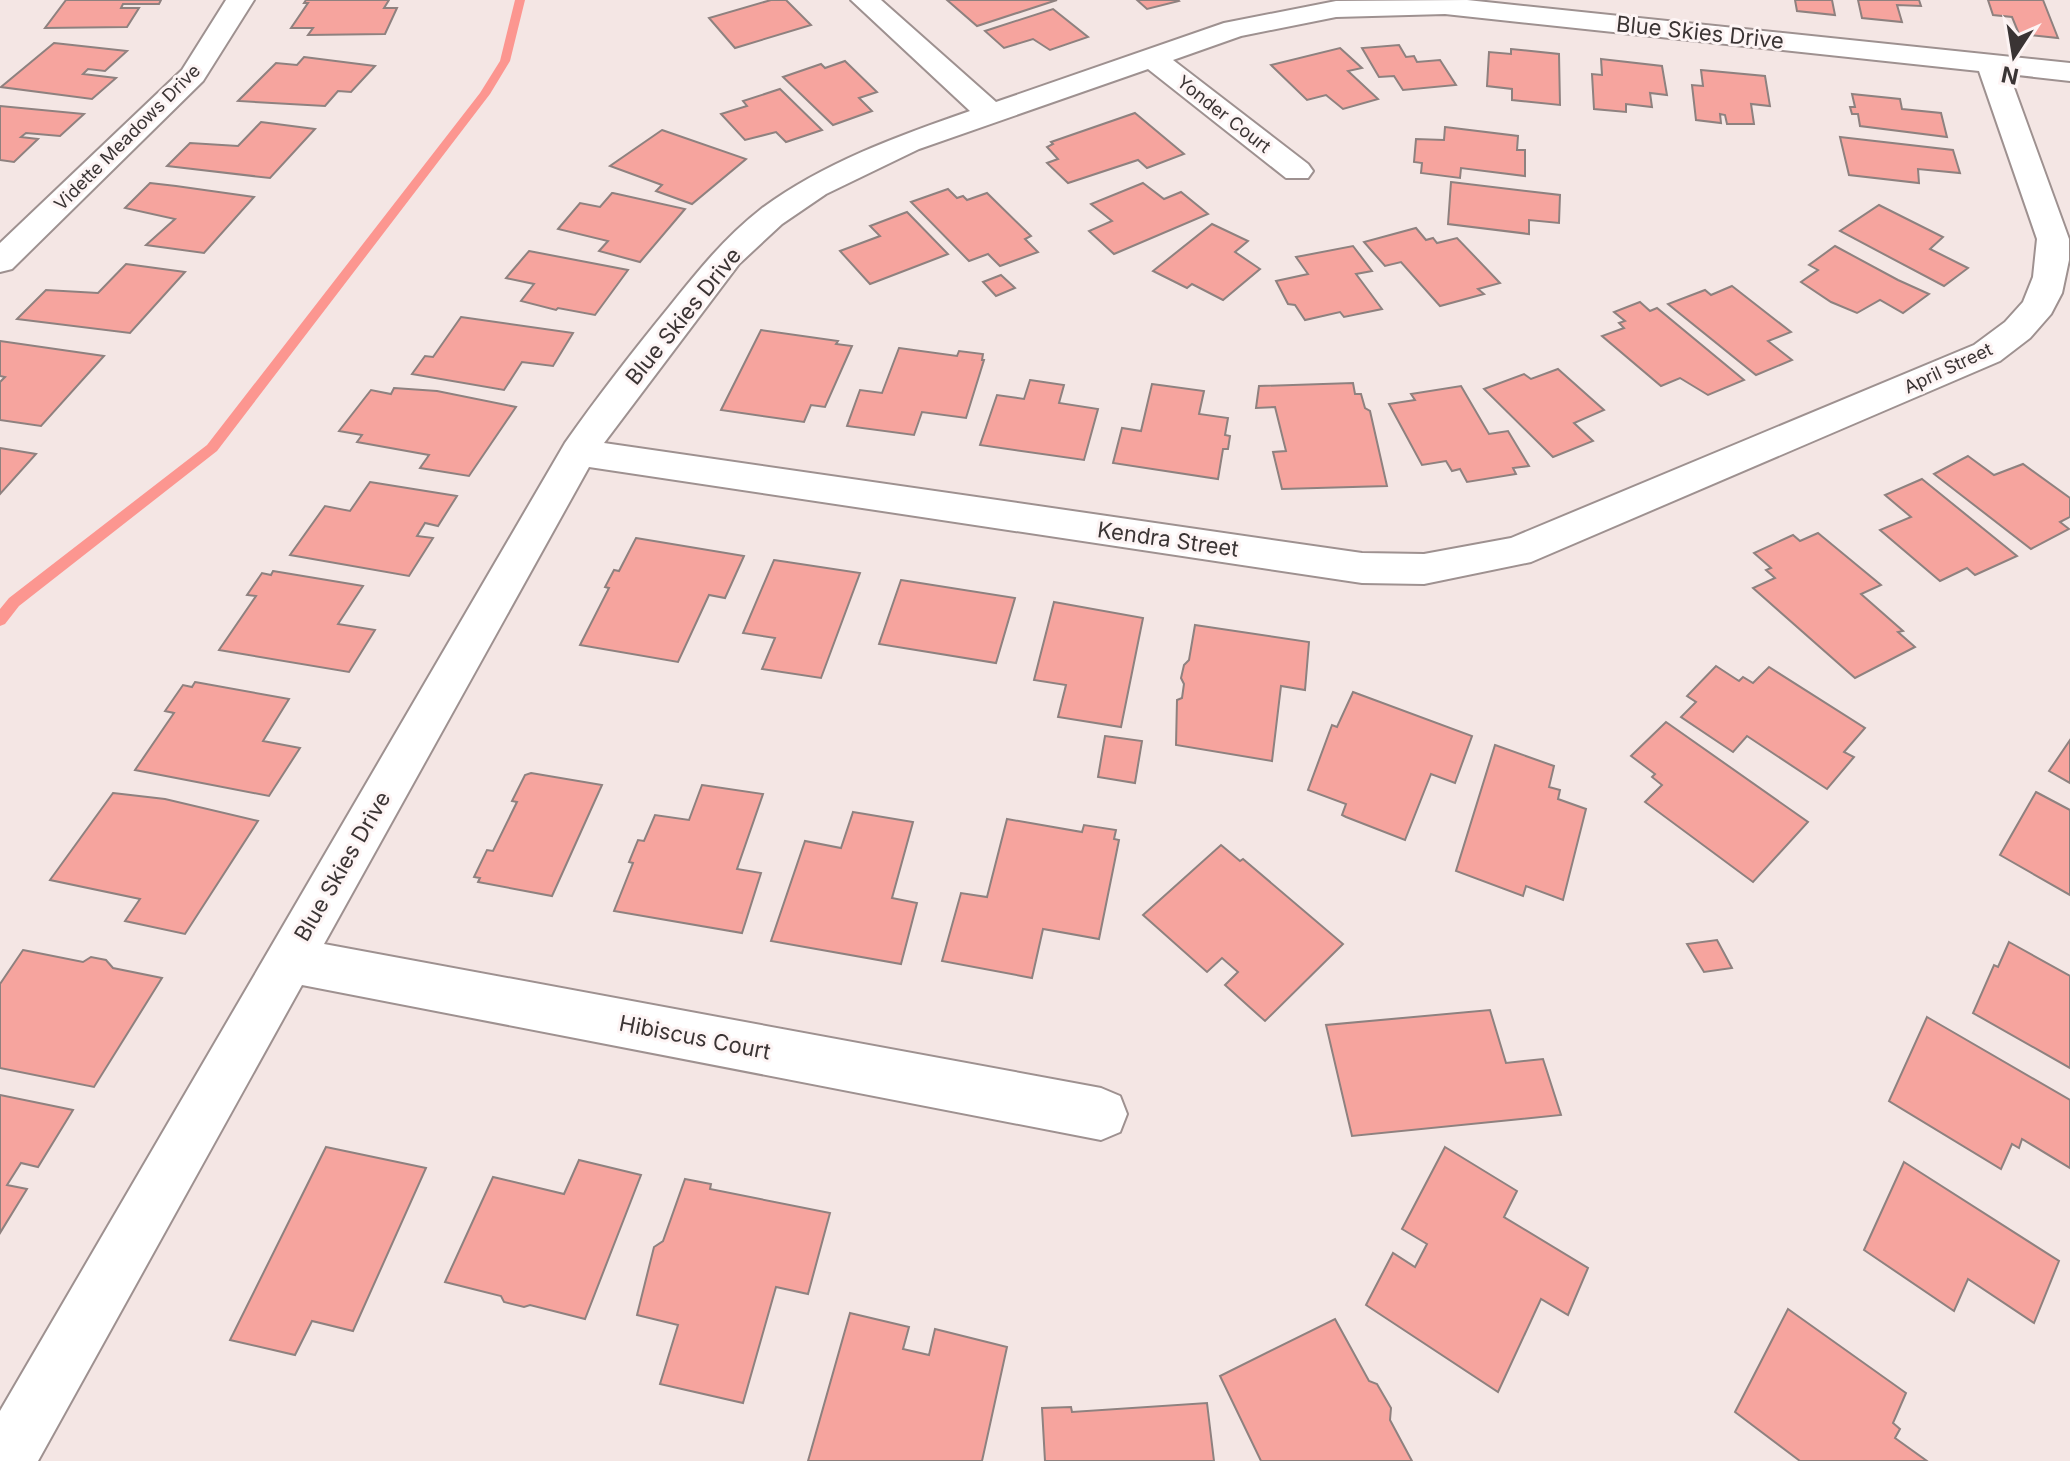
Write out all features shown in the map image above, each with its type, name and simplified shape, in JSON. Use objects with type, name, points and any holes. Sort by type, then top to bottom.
[{"type":"street","name":"Vidette Meadows Drive","points":[[0,262],[193,75],[240,0]]},
{"type":"street","points":[[865,0],[991,114]]},
{"type":"street","name":"Blue Skies Drive","points":[[5,1461],[578,452],[622,389],[727,257],[771,217],[815,187],[863,162],[1151,57],[1234,29],[1336,9],[1415,6],[1493,10],[2070,72]]},
{"type":"street","name":"Yonder Court","points":[[1151,57],[1297,171]]},
{"type":"street","name":"April Street","points":[[1741,457],[1987,353],[2023,327],[2044,299],[2054,270],[2053,239],[1991,64]]},
{"type":"street","name":"Kendra Street","points":[[578,452],[1362,568],[1409,569],[1485,560],[1517,552],[1741,457]]},
{"type":"street","name":"Hibiscus Court","points":[[289,960],[1101,1114]]},
{"type":"building","points":[[66,0],[161,0],[159,4],[123,4],[121,8],[139,8],[127,27],[45,28]]},
{"type":"building","points":[[306,0],[389,0],[384,8],[397,8],[385,34],[308,35],[313,28],[291,28],[308,3],[304,3]]},
{"type":"building","points":[[771,0],[786,0],[811,25],[735,48],[709,18]]},
{"type":"building","points":[[947,0],[1057,0],[977,26]]},
{"type":"building","points":[[1137,0],[1178,0],[1179,1],[1147,9]]},
{"type":"building","points":[[1795,0],[1832,0],[1835,15],[1797,11]]},
{"type":"building","points":[[1858,0],[1919,0],[1921,6],[1897,5],[1902,22],[1862,18]]},
{"type":"building","points":[[1988,0],[2043,0],[2058,38],[2019,34],[2012,17],[1993,15]]},
{"type":"building","points":[[1053,9],[1088,37],[1050,50],[1033,39],[1004,48],[985,31]]},
{"type":"building","points":[[54,43],[127,51],[105,71],[88,69],[83,74],[116,78],[92,99],[1,87]]},
{"type":"building","points":[[1399,45],[1406,57],[1414,56],[1417,62],[1440,60],[1456,85],[1403,90],[1394,76],[1379,77],[1362,48]]},
{"type":"building","points":[[1340,48],[1362,68],[1348,71],[1378,99],[1343,109],[1326,95],[1307,100],[1271,65]]},
{"type":"building","points":[[1511,49],[1559,54],[1560,105],[1512,100],[1512,89],[1487,86],[1489,52],[1511,54]]},
{"type":"building","points":[[304,57],[375,66],[351,92],[338,91],[325,106],[238,101],[276,63],[297,65]]},
{"type":"building","points":[[1601,59],[1662,66],[1667,95],[1650,93],[1652,107],[1626,104],[1626,112],[1594,109],[1592,74],[1602,75]]},
{"type":"building","points":[[845,61],[877,92],[859,98],[872,111],[833,125],[783,77],[821,64],[825,68]]},
{"type":"building","points":[[1701,70],[1765,76],[1770,106],[1751,104],[1754,124],[1727,124],[1725,115],[1720,114],[1721,123],[1696,120],[1692,85],[1703,86]]},
{"type":"building","points":[[780,89],[822,130],[786,142],[776,132],[745,140],[721,114],[747,106],[743,101]]},
{"type":"building","points":[[1852,94],[1900,99],[1902,109],[1941,113],[1947,137],[1860,126],[1858,114],[1852,114],[1850,107],[1855,107]]},
{"type":"building","points":[[0,106],[84,114],[60,136],[26,133],[21,137],[38,139],[14,162],[0,160]]},
{"type":"building","points":[[1135,113],[1184,154],[1147,168],[1138,160],[1068,183],[1047,163],[1058,159],[1047,147],[1053,144],[1051,142]]},
{"type":"building","points":[[261,122],[315,129],[270,178],[167,166],[190,143],[238,146]]},
{"type":"building","points":[[1445,127],[1518,136],[1517,150],[1525,150],[1525,176],[1461,168],[1460,178],[1421,173],[1422,163],[1414,162],[1416,139],[1444,140]]},
{"type":"building","points":[[662,130],[746,159],[692,204],[656,191],[662,185],[610,166]]},
{"type":"building","points":[[1840,137],[1953,150],[1960,173],[1918,169],[1919,183],[1849,175]]},
{"type":"building","points":[[1451,182],[1560,195],[1559,223],[1529,220],[1529,234],[1448,224]]},
{"type":"building","points":[[150,183],[254,197],[204,253],[146,245],[175,219],[125,208]]},
{"type":"building","points":[[1143,183],[1164,199],[1181,192],[1208,214],[1114,254],[1089,231],[1112,221],[1091,204]]},
{"type":"building","points":[[948,189],[957,198],[963,196],[967,200],[987,193],[1031,236],[1025,239],[1038,252],[1000,266],[988,254],[969,261],[911,202]]},
{"type":"building","points":[[612,193],[685,209],[640,262],[599,251],[608,241],[558,229],[580,203],[600,207]]},
{"type":"building","points":[[1879,205],[1943,237],[1930,249],[1968,268],[1944,286],[1840,231]]},
{"type":"building","points":[[907,212],[948,254],[870,284],[840,251],[880,236],[870,226]]},
{"type":"building","points":[[1212,224],[1248,241],[1235,252],[1260,269],[1223,300],[1192,284],[1187,288],[1153,271]]},
{"type":"building","points":[[1416,228],[1426,240],[1433,238],[1437,243],[1457,238],[1500,283],[1478,289],[1484,294],[1440,306],[1401,262],[1385,266],[1364,242]]},
{"type":"building","points":[[1353,246],[1372,271],[1356,274],[1382,309],[1344,317],[1340,312],[1305,320],[1295,305],[1288,304],[1276,281],[1308,274],[1296,257]]},
{"type":"building","points":[[1835,246],[1929,294],[1903,313],[1880,300],[1857,313],[1831,302],[1801,282],[1818,270],[1809,265]]},
{"type":"building","points":[[529,251],[628,270],[595,315],[556,310],[521,301],[534,284],[506,278]]},
{"type":"building","points":[[126,264],[185,272],[130,333],[17,319],[46,290],[98,293]]},
{"type":"building","points":[[1001,275],[1015,288],[996,296],[983,282]]},
{"type":"building","points":[[1732,286],[1791,332],[1768,341],[1792,360],[1756,375],[1668,304],[1705,290],[1711,295]]},
{"type":"building","points":[[1640,302],[1650,311],[1657,308],[1744,380],[1708,395],[1680,378],[1661,386],[1602,336],[1624,328],[1619,323],[1625,321],[1614,312]]},
{"type":"building","points":[[461,317],[573,333],[553,366],[522,362],[504,390],[412,374],[425,356],[433,357]]},
{"type":"building","points":[[761,330],[838,341],[836,344],[852,346],[825,407],[811,405],[804,422],[721,410]]},
{"type":"building","points":[[0,341],[104,356],[41,426],[0,420],[0,382],[5,377],[0,376]]},
{"type":"building","points":[[899,348],[957,356],[959,351],[983,354],[984,360],[966,418],[922,412],[914,435],[847,426],[860,390],[882,393]]},
{"type":"building","points":[[1558,369],[1604,410],[1574,423],[1593,441],[1553,457],[1484,389],[1524,374],[1531,379]]},
{"type":"building","points":[[1030,380],[1064,385],[1059,403],[1098,409],[1084,460],[980,445],[997,395],[1024,399]]},
{"type":"building","points":[[1353,383],[1355,394],[1361,394],[1365,408],[1370,411],[1387,486],[1282,489],[1273,452],[1286,451],[1275,407],[1256,408],[1259,386]]},
{"type":"building","points":[[1152,384],[1204,391],[1199,414],[1228,418],[1225,435],[1230,436],[1228,449],[1223,449],[1218,479],[1113,463],[1122,428],[1141,431]]},
{"type":"building","points":[[1461,386],[1489,434],[1508,431],[1529,466],[1513,468],[1516,474],[1467,482],[1460,469],[1452,471],[1446,461],[1422,465],[1389,404],[1415,400],[1411,394]]},
{"type":"building","points":[[394,388],[437,391],[516,407],[469,476],[420,468],[429,455],[357,442],[362,435],[339,431],[371,390],[391,394]]},
{"type":"building","points":[[0,448],[36,454],[0,494]]},
{"type":"building","points":[[1968,456],[1994,475],[2023,464],[2070,498],[2070,517],[2060,522],[2069,529],[2031,549],[1934,474]]},
{"type":"building","points":[[1922,479],[2017,556],[1975,575],[1967,568],[1940,581],[1880,530],[1911,517],[1885,495]]},
{"type":"building","points":[[370,482],[457,496],[438,526],[425,523],[417,536],[433,538],[409,576],[290,555],[325,506],[350,511]]},
{"type":"building","points":[[1818,533],[1881,585],[1861,594],[1903,631],[1898,632],[1915,647],[1855,678],[1753,588],[1775,578],[1766,570],[1771,568],[1754,553],[1793,535],[1800,541]]},
{"type":"building","points":[[636,538],[744,556],[725,598],[709,595],[678,662],[580,645],[609,588],[605,587],[614,570],[619,571]]},
{"type":"building","points":[[774,560],[860,573],[821,678],[762,669],[775,638],[743,633]]},
{"type":"building","points":[[273,571],[363,586],[338,624],[375,630],[349,672],[219,650],[256,596],[247,595],[262,573],[271,575]]},
{"type":"building","points":[[901,580],[1015,598],[996,663],[879,644]]},
{"type":"building","points":[[1054,602],[1143,618],[1121,727],[1058,717],[1066,685],[1034,680]]},
{"type":"building","points":[[1195,625],[1309,642],[1305,690],[1281,686],[1272,761],[1176,745],[1177,700],[1182,698],[1184,684],[1181,678],[1184,665],[1189,660]]},
{"type":"building","points":[[1716,666],[1739,681],[1743,677],[1753,683],[1769,667],[1865,728],[1844,752],[1854,757],[1827,789],[1747,736],[1733,752],[1681,717],[1696,702],[1687,696]]},
{"type":"building","points":[[195,682],[289,699],[263,741],[300,748],[269,796],[135,770],[174,713],[165,711],[183,685],[192,687]]},
{"type":"building","points":[[1353,692],[1472,736],[1455,783],[1431,774],[1405,840],[1342,815],[1346,804],[1308,790],[1332,725],[1337,727]]},
{"type":"building","points":[[1666,722],[1808,822],[1753,882],[1645,802],[1662,785],[1652,777],[1655,774],[1631,756]]},
{"type":"building","points":[[1105,736],[1142,741],[1135,783],[1098,777]]},
{"type":"building","points":[[2070,740],[2070,783],[2049,771]]},
{"type":"building","points":[[1495,745],[1554,766],[1549,787],[1560,790],[1558,799],[1586,809],[1563,900],[1526,886],[1523,896],[1456,871]]},
{"type":"building","points":[[531,773],[602,785],[552,896],[478,882],[480,878],[474,877],[487,850],[493,851],[517,802],[512,801],[525,775]]},
{"type":"building","points":[[702,785],[763,794],[737,869],[761,873],[742,933],[614,911],[633,863],[629,862],[638,840],[644,841],[655,815],[689,820]]},
{"type":"building","points":[[2036,792],[2070,810],[2070,895],[2000,855]]},
{"type":"building","points":[[113,793],[165,799],[258,821],[185,934],[125,921],[140,899],[50,880]]},
{"type":"building","points":[[853,812],[913,822],[892,898],[917,903],[901,964],[771,941],[805,841],[841,848]]},
{"type":"building","points":[[1007,819],[1082,832],[1084,825],[1116,830],[1114,839],[1119,840],[1099,939],[1043,929],[1032,978],[942,961],[961,893],[987,897]]},
{"type":"building","points":[[1221,845],[1240,861],[1243,859],[1343,944],[1265,1021],[1225,985],[1238,972],[1222,958],[1207,972],[1143,915]]},
{"type":"building","points":[[1717,940],[1732,968],[1704,972],[1687,944]]},
{"type":"building","points":[[2009,942],[2070,976],[2070,1068],[1973,1013],[1994,965],[1998,967]]},
{"type":"building","points":[[23,950],[83,962],[91,957],[106,960],[113,968],[162,978],[94,1087],[0,1068],[0,984]]},
{"type":"building","points":[[1490,1010],[1506,1063],[1543,1059],[1561,1115],[1352,1136],[1326,1025]]},
{"type":"building","points":[[1927,1017],[2070,1100],[2070,1168],[2022,1139],[2019,1148],[2012,1144],[2001,1169],[1889,1101]]},
{"type":"building","points":[[0,1095],[73,1110],[38,1167],[21,1163],[7,1185],[27,1189],[0,1233]]},
{"type":"building","points":[[326,1147],[426,1168],[353,1331],[312,1321],[295,1355],[230,1340]]},
{"type":"building","points":[[1445,1147],[1517,1191],[1504,1217],[1588,1268],[1568,1315],[1541,1299],[1498,1392],[1366,1305],[1393,1253],[1415,1267],[1427,1244],[1402,1229]]},
{"type":"building","points":[[579,1160],[641,1175],[585,1319],[530,1305],[524,1307],[504,1302],[501,1296],[445,1282],[493,1177],[564,1194]]},
{"type":"building","points":[[1904,1162],[2059,1261],[2034,1323],[1968,1279],[1954,1311],[1864,1250]]},
{"type":"building","points":[[685,1179],[711,1184],[710,1189],[830,1213],[808,1294],[776,1287],[743,1403],[660,1384],[678,1325],[637,1315],[654,1247],[663,1241]]},
{"type":"building","points":[[1788,1309],[1906,1393],[1893,1423],[1900,1429],[1895,1438],[1927,1461],[1800,1461],[1735,1412]]},
{"type":"building","points":[[850,1313],[909,1327],[903,1349],[929,1355],[935,1329],[1007,1347],[982,1461],[808,1461]]},
{"type":"building","points":[[1335,1319],[1369,1381],[1377,1384],[1391,1408],[1390,1420],[1412,1461],[1261,1461],[1220,1376]]},
{"type":"building","points":[[1207,1403],[1214,1461],[1045,1461],[1042,1408],[1071,1407],[1072,1412]]},
{"type":"waterway","points":[[0,620],[14,602],[212,448],[485,94],[505,61],[520,0]]}]
